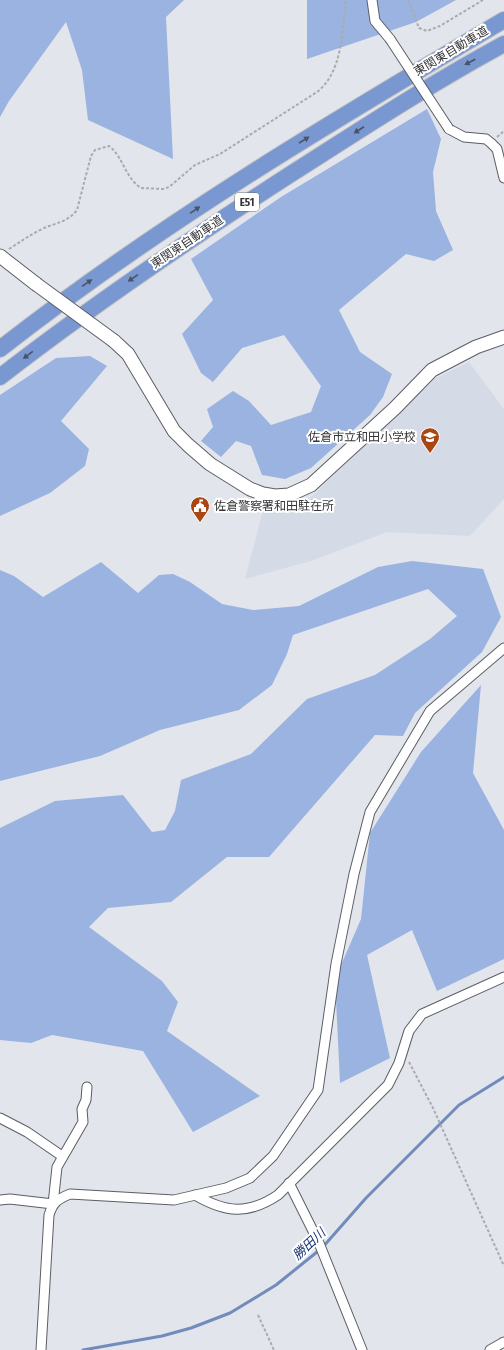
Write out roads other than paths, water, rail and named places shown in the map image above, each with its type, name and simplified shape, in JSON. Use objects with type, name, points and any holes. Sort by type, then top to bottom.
[{"type":"highway","name":"東関東自動車道","points":[[0,349],[81,287],[221,192],[389,88],[504,20]]},
{"type":"highway","name":"東関東自動車道","points":[[0,377],[94,306],[225,217],[389,111],[462,66],[504,44]]},
{"type":"street","points":[[372,0],[375,21],[390,39],[448,129],[464,136],[486,139],[491,143],[497,149],[504,178]]},
{"type":"street","points":[[3,254],[36,284],[114,341],[128,354],[174,431],[188,445],[210,464],[250,489],[263,494],[275,496],[289,495],[311,485],[395,408],[432,370],[476,347],[504,337]]},
{"type":"street","points":[[53,1204],[59,1198],[70,1194],[174,1200],[226,1188],[250,1178],[273,1156],[318,1090],[338,956],[354,874],[370,812],[430,711],[504,648]]},
{"type":"street","points":[[195,1195],[213,1205],[231,1210],[247,1209],[264,1204],[278,1195],[388,1085],[395,1073],[409,1031],[422,1014],[504,977]]},
{"type":"street","points":[[41,1350],[49,1215],[53,1204],[57,1167],[83,1122],[82,1109],[86,1100],[87,1087]]},
{"type":"street","points":[[0,1118],[27,1132],[62,1156]]},
{"type":"street","points":[[290,1184],[319,1243],[362,1350]]},
{"type":"street","points":[[0,1200],[10,1199],[53,1204]]},
{"type":"street","points":[[490,1350],[504,1342]]},
{"type":"waterway","name":"勝田川","points":[[83,1350],[162,1336],[191,1328],[230,1313],[276,1285],[322,1248],[366,1198],[459,1105],[504,1077]]},
{"type":"place","name":"佐倉市立和田小学校","points":[[430,454]]},
{"type":"place","name":"佐倉警察署和田駐在所","points":[[200,523]]}]
